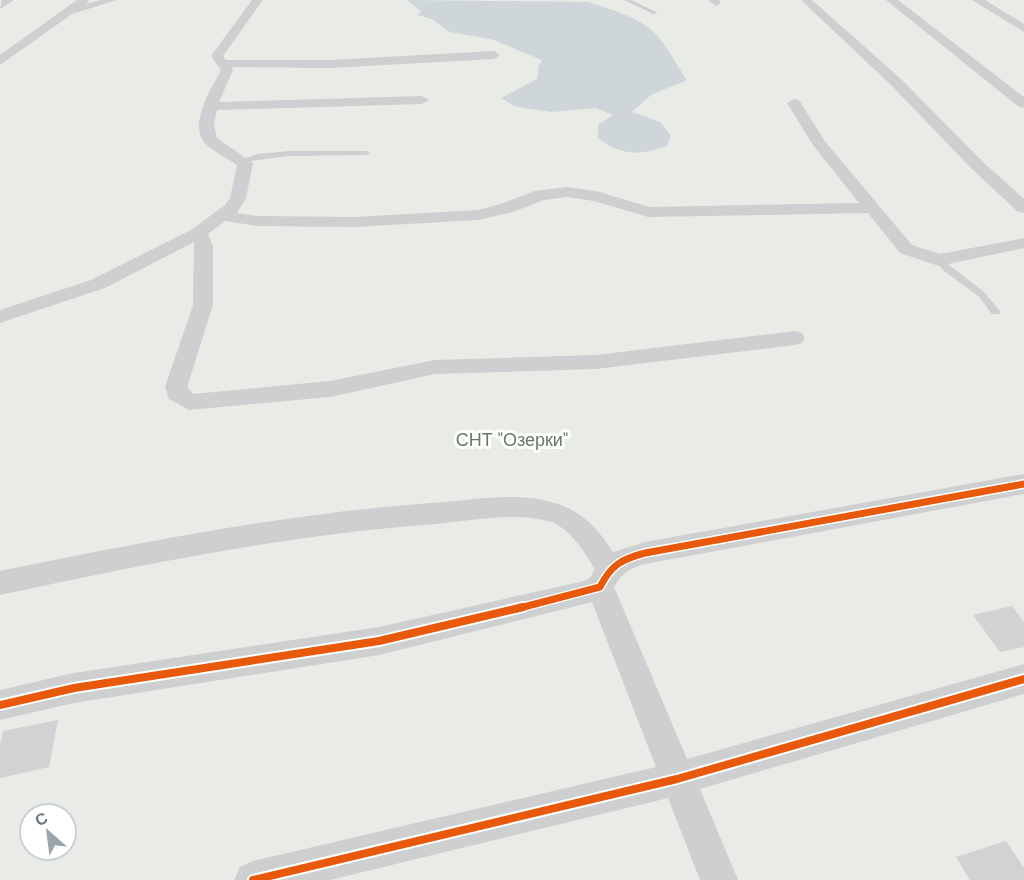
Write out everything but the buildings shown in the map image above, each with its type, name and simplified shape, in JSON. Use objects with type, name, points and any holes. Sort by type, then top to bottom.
[{"type":"street","points":[[0,6],[9,0]]},
{"type":"street","points":[[0,61],[84,0]]},
{"type":"street","points":[[69,12],[112,0]]},
{"type":"street","points":[[0,317],[98,284],[196,234],[224,216],[232,208],[238,198],[245,168],[243,160],[207,136],[205,125],[227,70],[217,56],[258,0]]},
{"type":"street","points":[[806,0],[897,83],[977,165],[1024,208]]},
{"type":"street","points":[[891,0],[1024,104]]},
{"type":"street","points":[[977,0],[1024,29]]},
{"type":"street","points":[[19,33],[58,20]]},
{"type":"street","points":[[224,64],[329,64],[494,55]]},
{"type":"street","points":[[212,106],[422,100]]},
{"type":"street","points":[[794,103],[818,142],[906,249],[939,260],[1024,243]]},
{"type":"street","points":[[224,216],[258,221],[354,222],[468,215],[494,212],[541,195],[567,192],[596,196],[648,212],[872,208]]},
{"type":"street","points":[[196,234],[202,238],[204,246],[205,293],[176,387],[177,394],[189,402],[330,389],[435,367],[615,360],[795,338]]},
{"type":"street","points":[[0,705],[74,688],[379,641],[553,602],[605,577],[624,559],[645,553],[1024,484]]},
{"type":"street","points":[[0,583],[302,526],[400,515],[518,508],[561,515],[575,523],[605,577],[677,778],[719,880]]},
{"type":"street","points":[[253,880],[677,778],[1024,679]]},
{"type":"lane","points":[[627,0],[655,13]]},
{"type":"lane","points":[[243,160],[263,155],[366,153]]},
{"type":"lane","points":[[939,260],[947,269],[981,294],[996,312]]},
{"type":"green space","name":"СНТ \"Озерки\"","points":[[0,0],[1024,0],[1024,880],[0,880]]},
{"type":"shaded area","points":[[407,0],[588,2],[635,19],[660,38],[687,80],[651,95],[632,112],[660,122],[671,135],[667,146],[640,152],[616,149],[598,138],[598,125],[613,115],[596,108],[552,112],[516,107],[501,98],[537,79],[542,60],[491,39],[450,32],[432,19],[417,15],[421,11]]},
{"type":"cycle path","points":[[0,705],[74,688],[379,641],[580,594],[600,587],[608,572],[617,563],[645,553],[1024,484]]},
{"type":"cycle path","points":[[253,880],[677,779],[1024,679]]}]
